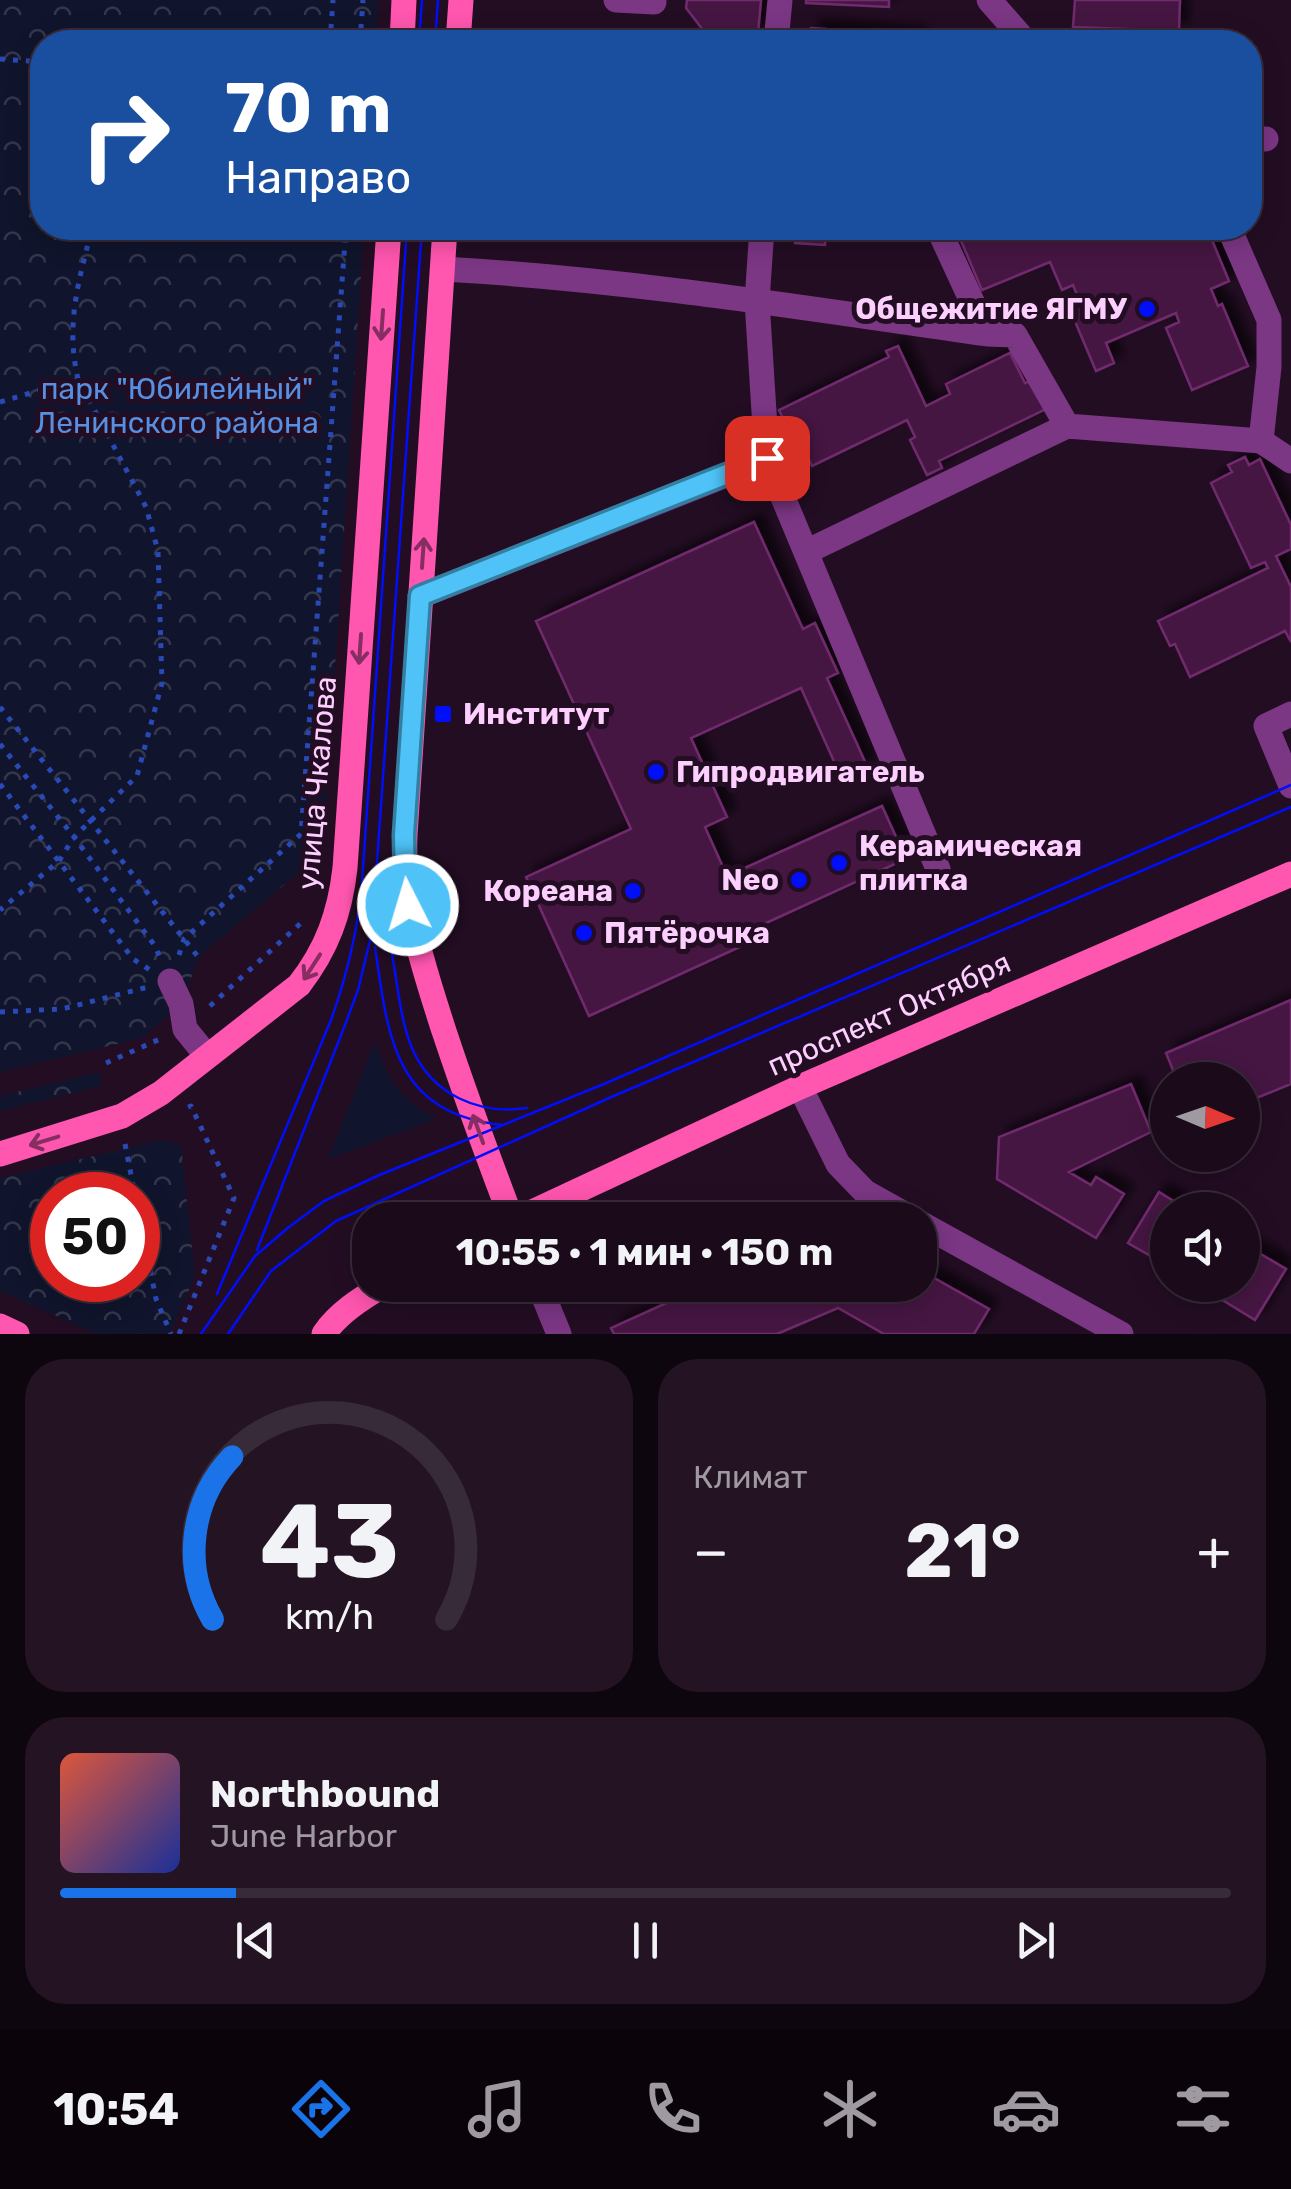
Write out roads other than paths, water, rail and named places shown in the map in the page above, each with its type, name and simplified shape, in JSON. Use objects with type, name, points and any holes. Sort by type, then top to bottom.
[{"type":"main road","points":[[403,30],[404,0]]},
{"type":"main road","points":[[459,30],[461,0]]},
{"type":"main road","name":"улица Чкалова","points":[[0,1154],[122,1116],[161,1092],[299,985],[325,946],[338,911],[346,850],[388,240]]},
{"type":"main road","points":[[445,240],[404,835],[405,883],[422,965],[468,1103],[507,1202]]},
{"type":"main road","name":"проспект Октября","points":[[553,1202],[800,1087],[1291,874]]},
{"type":"main road","points":[[324,1334],[358,1302]]},
{"type":"main road","points":[[0,1326],[17,1334]]},
{"type":"street","points":[[616,0],[654,2]]},
{"type":"street","points":[[777,30],[780,0]]},
{"type":"street","points":[[989,0],[1015,30]]},
{"type":"street","points":[[761,240],[757,300],[767,458],[938,869]]},
{"type":"street","points":[[943,240],[986,334]]},
{"type":"street","points":[[1234,240],[1268,320],[1269,367],[1261,441]]},
{"type":"street","points":[[442,269],[507,272],[757,300],[1015,336],[1068,426]]},
{"type":"street","points":[[806,552],[1068,426],[1261,441],[1291,461]]},
{"type":"street","points":[[420,596],[767,458]]},
{"type":"street","points":[[1291,714],[1266,726],[1291,786]]},
{"type":"street","points":[[170,982],[182,1004],[184,1028],[207,1056]]},
{"type":"street","points":[[800,1087],[838,1164],[865,1192],[883,1202]]},
{"type":"street","points":[[937,1232],[1122,1334]]},
{"type":"street","points":[[546,1302],[559,1334]]},
{"type":"tram line","points":[[420,30],[422,0]]},
{"type":"tram line","points":[[436,30],[438,0]]},
{"type":"tram line","points":[[217,1294],[331,1020],[356,929],[406,240]]},
{"type":"tram line","points":[[257,1250],[358,990],[372,932],[421,240]]},
{"type":"tram line","points":[[201,1334],[255,1256],[324,1201],[604,1084],[1291,785]]},
{"type":"tram line","points":[[228,1334],[271,1271],[336,1221],[609,1098],[1291,807]]},
{"type":"tram line","points":[[384,902],[403,1020],[421,1064],[432,1078],[459,1098],[492,1108],[527,1108]]},
{"type":"tram line","points":[[375,947],[392,1040],[418,1088],[439,1105],[467,1118],[503,1125]]},
{"type":"place","name":"Общежитие ЯГМУ","points":[[1147,309]]},
{"type":"place","name":"Институт","points":[[443,714]]},
{"type":"place","name":"Гипродвигатель","points":[[656,772]]},
{"type":"place","name":"Керамическая плитка","points":[[839,863]]},
{"type":"place","name":"Neo","points":[[799,880]]},
{"type":"place","name":"Кореана","points":[[633,891]]},
{"type":"place","name":"Пятёрочка","points":[[584,933]]},
{"type":"park label","name":"парк \"Юбилейный\" Ленинского района","points":[[177,406]]}]
